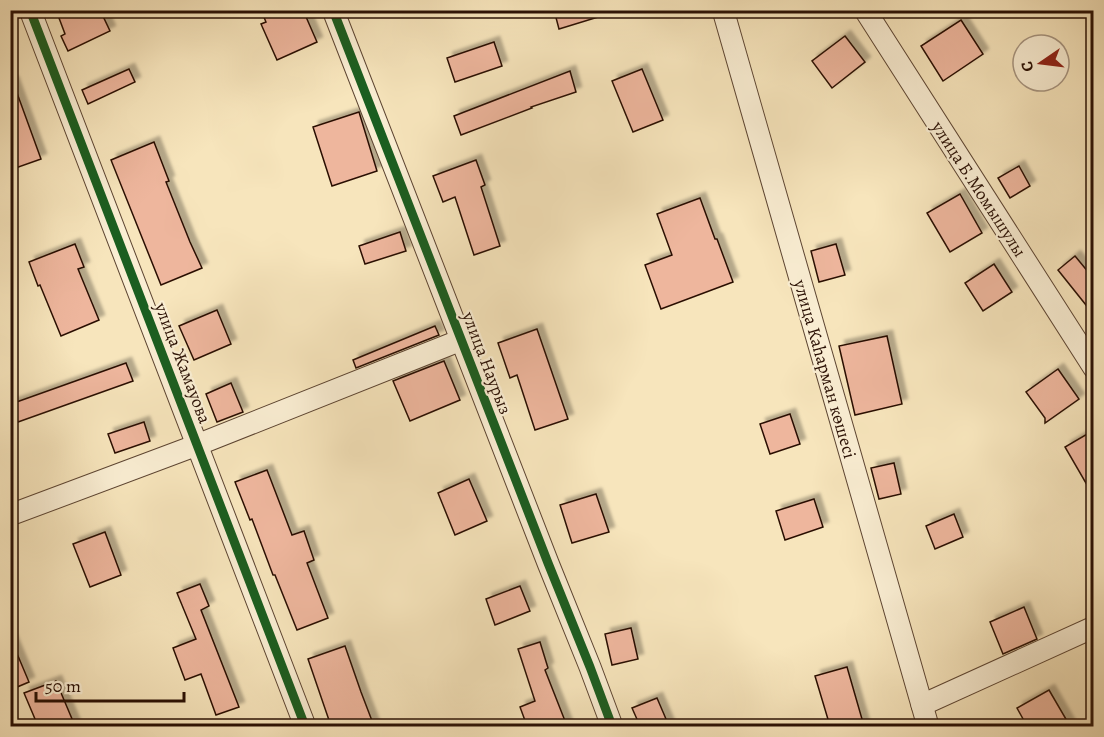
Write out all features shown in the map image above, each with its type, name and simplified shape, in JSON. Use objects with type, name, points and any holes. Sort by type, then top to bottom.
[{"type":"street","name":"улица Жамауова","points":[[30,10],[305,726]]},
{"type":"street","name":"улица Наурыз","points":[[333,10],[612,726]]},
{"type":"street","name":"улица Каһарман көшесі","points":[[723,10],[928,726]]},
{"type":"street","name":"улица Б.Момышулы","points":[[865,10],[1094,368]]},
{"type":"street","points":[[10,515],[197,445],[461,340]]},
{"type":"street","points":[[922,705],[1094,627]]},
{"type":"building","points":[[56,10],[100,10],[110,31],[68,51],[61,36],[65,34]]},
{"type":"building","points":[[261,10],[303,10],[317,42],[277,60],[261,24],[266,22]]},
{"type":"building","points":[[554,10],[607,10],[608,14],[559,29]]},
{"type":"building","points":[[961,20],[983,54],[943,81],[921,46]]},
{"type":"building","points":[[845,36],[865,62],[832,88],[812,61]]},
{"type":"building","points":[[494,42],[502,66],[455,82],[447,58]]},
{"type":"building","points":[[129,69],[135,82],[88,104],[82,90]]},
{"type":"building","points":[[642,69],[663,120],[633,132],[612,81]]},
{"type":"building","points":[[570,71],[576,92],[461,135],[454,116]]},
{"type":"building","points":[[10,82],[13,82],[41,159],[10,170]]},
{"type":"building","points":[[359,112],[377,171],[332,186],[313,127]]},
{"type":"building","points":[[154,142],[169,181],[166,182],[202,268],[161,285],[111,160]]},
{"type":"building","points":[[476,160],[485,185],[481,187],[500,246],[474,255],[455,197],[443,202],[433,176]]},
{"type":"building","points":[[1019,166],[1030,186],[1010,198],[998,178]]},
{"type":"building","points":[[960,194],[982,233],[950,252],[927,213]]},
{"type":"building","points":[[700,198],[733,282],[661,309],[645,265],[672,255],[657,214]]},
{"type":"building","points":[[400,232],[406,251],[365,264],[359,246]]},
{"type":"building","points":[[75,244],[84,267],[78,269],[99,320],[61,336],[29,262]]},
{"type":"building","points":[[836,244],[845,275],[819,282],[811,251]]},
{"type":"building","points":[[1075,256],[1094,279],[1094,315],[1058,270]]},
{"type":"building","points":[[994,264],[1012,292],[983,311],[965,283]]},
{"type":"building","points":[[217,310],[231,344],[194,360],[179,326]]},
{"type":"building","points":[[435,326],[439,335],[356,368],[353,360]]},
{"type":"building","points":[[537,329],[568,419],[535,430],[517,375],[510,378],[498,343]]},
{"type":"building","points":[[887,336],[902,404],[855,415],[839,346]]},
{"type":"building","points":[[444,361],[460,400],[410,421],[393,381]]},
{"type":"building","points":[[126,363],[133,381],[18,422],[11,404]]},
{"type":"building","points":[[1058,369],[1079,399],[1045,423],[1045,418],[1026,392]]},
{"type":"building","points":[[231,383],[243,412],[217,422],[206,394]]},
{"type":"building","points":[[790,414],[800,444],[770,454],[760,424]]},
{"type":"building","points":[[144,422],[150,441],[115,453],[108,434]]},
{"type":"building","points":[[1094,430],[1094,497],[1065,447]]},
{"type":"building","points":[[894,463],[901,494],[879,499],[871,468]]},
{"type":"building","points":[[267,470],[292,535],[304,531],[314,560],[307,563],[328,618],[297,630],[235,482]]},
{"type":"building","points":[[469,479],[487,521],[455,535],[438,493]]},
{"type":"building","points":[[596,494],[609,532],[572,543],[560,505]]},
{"type":"building","points":[[814,499],[823,527],[785,540],[776,511]]},
{"type":"building","points":[[954,514],[963,537],[935,549],[926,526]]},
{"type":"building","points":[[105,532],[121,575],[90,587],[73,544]]},
{"type":"building","points":[[200,584],[209,606],[201,610],[239,707],[216,715],[201,674],[185,680],[173,648],[196,639],[177,593]]},
{"type":"building","points":[[520,586],[530,611],[495,625],[486,599]]},
{"type":"building","points":[[1024,607],[1037,639],[1003,654],[990,622]]},
{"type":"building","points":[[631,628],[638,659],[612,665],[605,634]]},
{"type":"building","points":[[10,637],[29,682],[10,690]]},
{"type":"building","points":[[540,642],[548,668],[545,670],[567,726],[527,726],[520,707],[535,701],[518,649]]},
{"type":"building","points":[[345,646],[374,726],[331,726],[308,659]]},
{"type":"building","points":[[847,667],[864,726],[830,726],[815,676]]},
{"type":"building","points":[[56,681],[75,726],[38,726],[24,693]]},
{"type":"building","points":[[1049,690],[1070,726],[1027,726],[1017,708]]},
{"type":"building","points":[[657,698],[669,726],[640,726],[632,708]]},
{"type":"cycle path","points":[[30,10],[305,726]]},
{"type":"cycle path","points":[[333,10],[612,726]]}]
